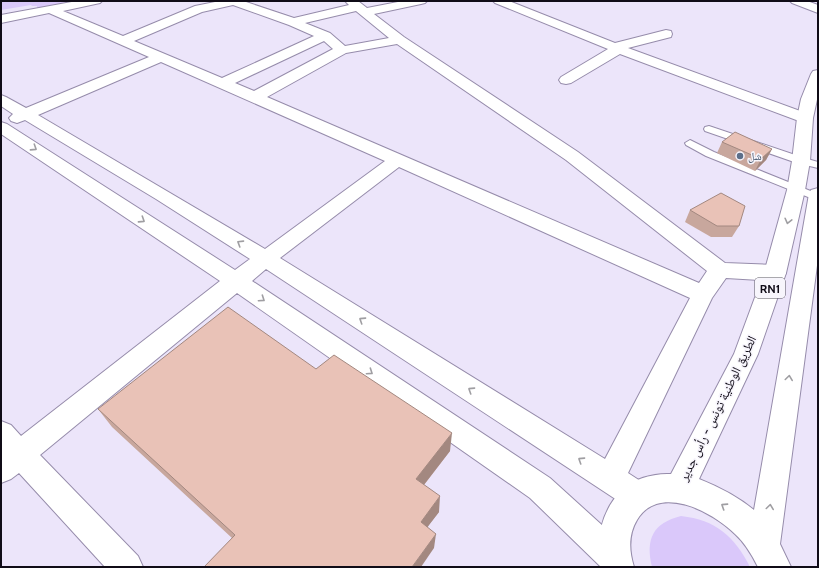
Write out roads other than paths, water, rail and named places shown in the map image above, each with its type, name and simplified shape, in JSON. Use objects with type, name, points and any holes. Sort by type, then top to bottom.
[{"type":"street","points":[[1,19],[96,1]]},
{"type":"street","points":[[122,41],[199,9],[236,1],[293,22],[325,36],[342,50]]},
{"type":"street","points":[[293,22],[358,6],[421,1]]},
{"type":"street","points":[[499,1],[617,48],[805,118]]},
{"type":"street","points":[[796,1],[818,9]]},
{"type":"street","points":[[358,6],[399,40],[572,156],[720,270],[776,273]]},
{"type":"street","points":[[51,10],[223,83],[703,294]]},
{"type":"street","points":[[566,80],[617,48],[666,34]]},
{"type":"street","points":[[223,83],[325,36]]},
{"type":"street","points":[[255,97],[342,50],[399,40]]},
{"type":"street","points":[[1,126],[160,57]]},
{"type":"street","name":"الطريق الوطنية تونس - رأس جدير","points":[[769,556],[802,285],[810,194],[810,163],[805,118],[809,99],[818,74]]},
{"type":"street","points":[[1,100],[143,182],[637,496]]},
{"type":"street","points":[[1,126],[236,281],[540,488],[616,562]]},
{"type":"street","points":[[127,567],[7,452],[397,160]]},
{"type":"street","name":"الطريق الوطنية تونس - رأس جدير","points":[[679,488],[746,354],[776,273],[810,194]]},
{"type":"street","points":[[610,479],[703,294],[720,270]]},
{"type":"street","name":"RN1","points":[[616,562],[615,532],[623,511],[637,496],[650,490],[679,488],[702,494],[725,506],[746,523],[769,556]]},
{"type":"lane","points":[[709,129],[810,163]]},
{"type":"lane","points":[[690,143],[710,154],[810,194]]},
{"type":"place","name":"شل","points":[[740,156]]}]
